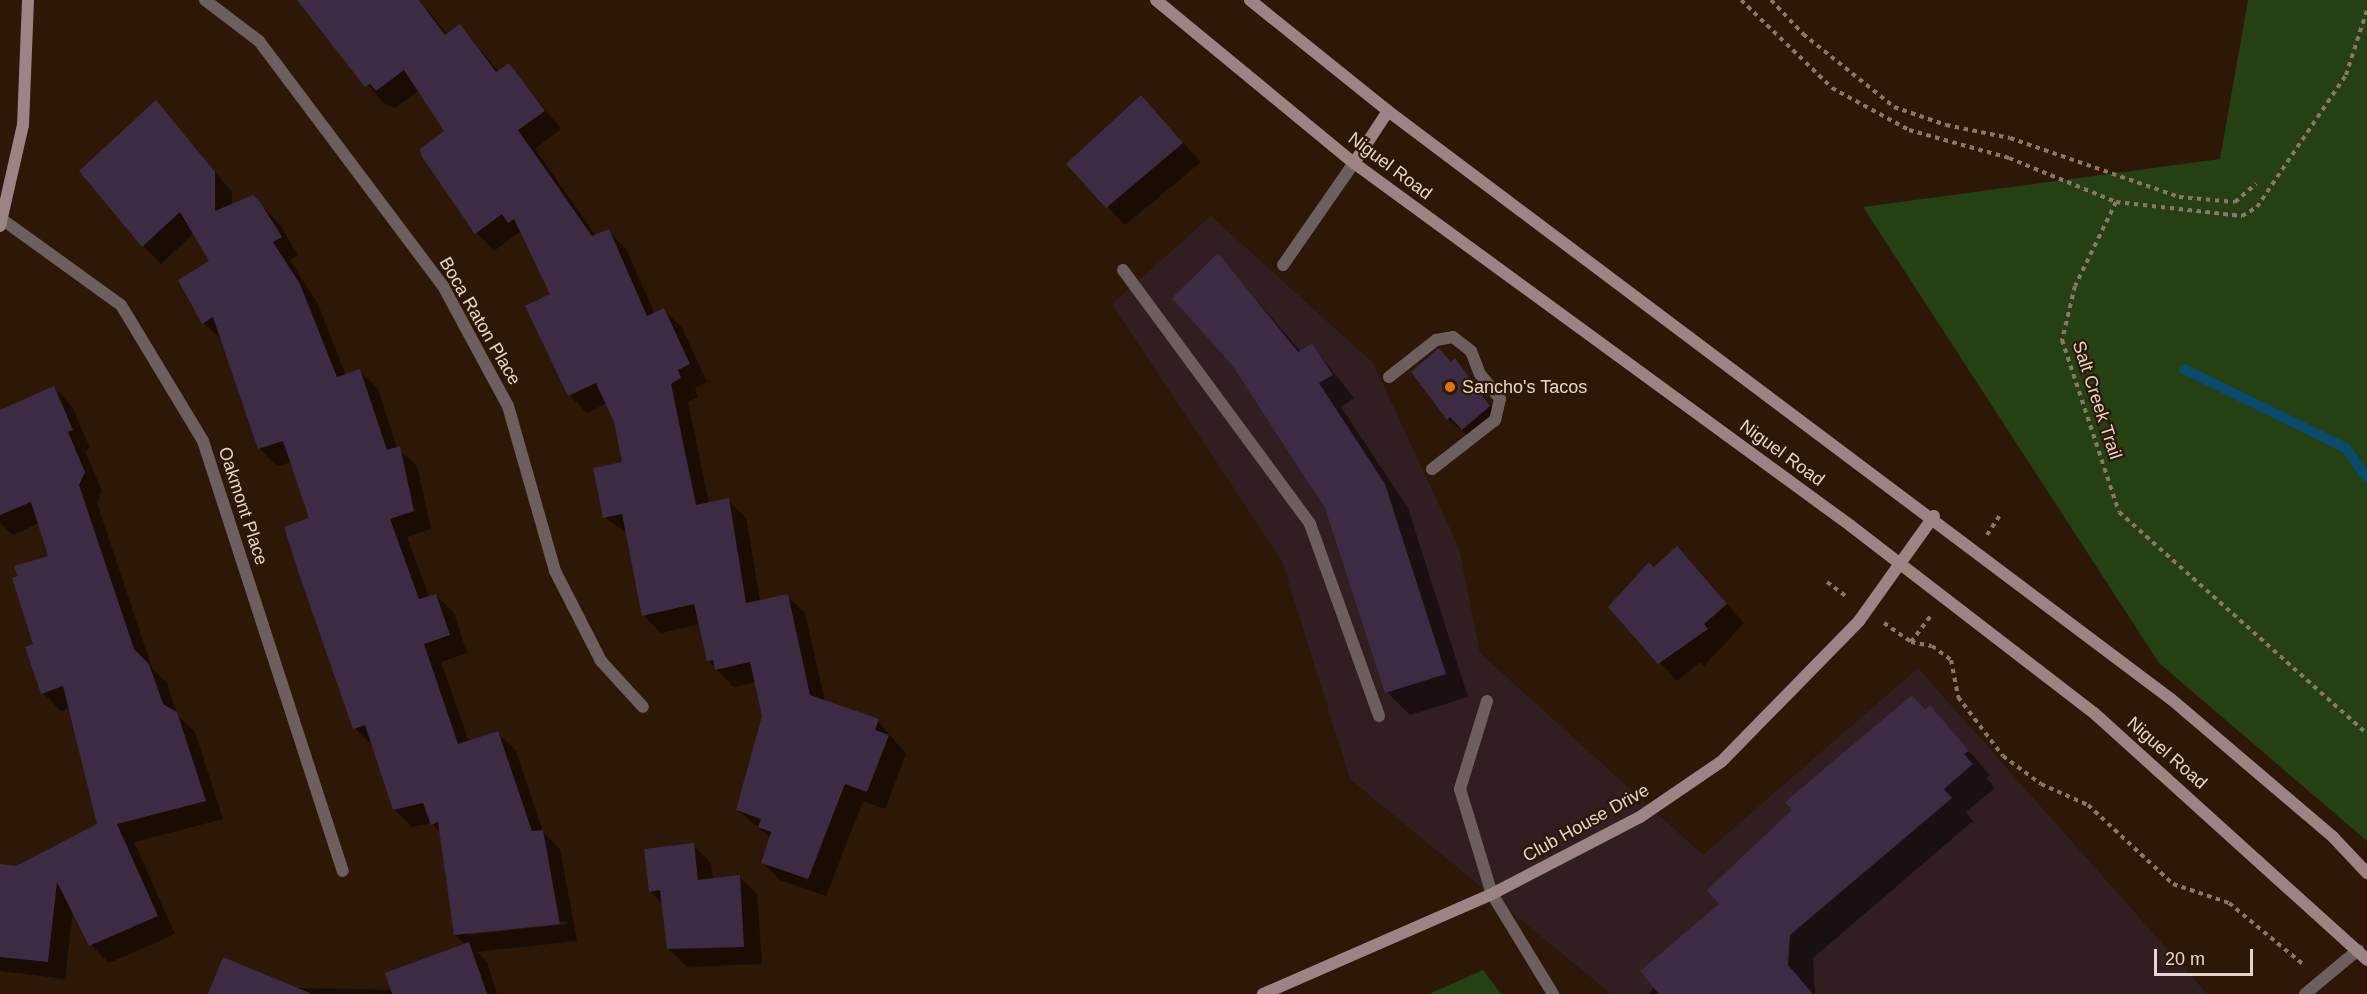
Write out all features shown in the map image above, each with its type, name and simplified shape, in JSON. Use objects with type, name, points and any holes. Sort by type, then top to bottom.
[{"type":"main road","points":[[1,223],[23,125],[28,0]]},
{"type":"main road","name":"Niguel Road","points":[[1156,0],[1354,163],[1901,565],[2094,713],[2362,949],[2367,960]]},
{"type":"main road","points":[[1250,0],[1388,111],[1934,516],[2171,699],[2333,837],[2367,873]]},
{"type":"main road","points":[[1354,163],[1388,111]]},
{"type":"main road","name":"Club House Drive","points":[[1263,994],[1492,894],[1641,818],[1722,761],[1859,621],[1934,516]]},
{"type":"street","name":"Boca Raton Place","points":[[206,0],[259,41],[443,286],[508,406],[555,571],[601,662],[643,707]]},
{"type":"street","points":[[1283,265],[1354,163]]},
{"type":"street","name":"Oakmont Place","points":[[1,223],[121,305],[203,441],[343,871]]},
{"type":"street","points":[[1123,270],[1310,524],[1379,716]]},
{"type":"street","points":[[1389,377],[1436,340],[1453,337],[1471,351],[1480,374],[1500,399],[1495,420],[1432,468]]},
{"type":"street","points":[[1487,700],[1460,789],[1492,894],[1552,994]]},
{"type":"street","points":[[2305,994],[2362,949]]},
{"type":"path","points":[[1741,0],[1832,88],[1867,112],[1909,130],[2009,158],[2116,202],[2242,216],[2257,207],[2346,75],[2367,10]]},
{"type":"path","points":[[1772,0],[1803,34],[1894,107],[2055,152],[2179,197],[2235,202],[2256,184]]},
{"type":"path","name":"Salt Creek Trail","points":[[2116,202],[2075,286],[2062,340],[2120,512],[2367,734]]},
{"type":"path","points":[[1911,642],[1932,646],[1951,660],[1958,697],[2003,756],[2040,784],[2088,805],[2173,884],[2229,903],[2284,943]]},
{"type":"shaded area","points":[[1211,216],[1373,363],[1459,548],[1480,653],[1703,855],[1918,668],[2207,994],[1611,994],[1350,779],[1282,561],[1112,304]]},
{"type":"green space","points":[[2248,0],[2367,0],[2367,841],[2159,663],[1863,207],[2220,159]]},
{"type":"green space","points":[[1483,970],[1501,994],[1429,994]]},
{"type":"building","points":[[297,0],[419,0],[445,35],[460,24],[496,72],[509,63],[545,111],[518,130],[592,236],[609,229],[647,316],[664,308],[690,364],[678,370],[681,378],[671,384],[696,505],[729,498],[746,603],[788,594],[810,695],[879,719],[875,730],[889,735],[867,792],[845,784],[808,879],[761,863],[771,832],[758,827],[761,819],[736,810],[762,716],[750,662],[715,670],[713,660],[707,661],[694,604],[642,616],[622,514],[603,518],[593,468],[622,462],[614,422],[596,383],[568,396],[525,306],[550,294],[514,219],[508,223],[502,214],[475,234],[422,157],[420,149],[444,131],[404,70],[376,91],[370,84],[365,87]]},
{"type":"building","points":[[1141,95],[1183,143],[1106,208],[1066,164]]},
{"type":"building","points":[[156,100],[215,172],[215,211],[253,195],[260,202],[282,237],[273,242],[300,284],[337,377],[360,369],[387,450],[400,446],[414,511],[390,519],[419,599],[436,594],[450,635],[424,644],[458,744],[498,731],[532,831],[543,830],[560,924],[454,935],[438,822],[431,825],[423,803],[393,810],[365,725],[353,729],[299,574],[284,527],[309,518],[283,441],[258,449],[213,317],[202,324],[178,280],[209,261],[180,212],[142,247],[79,171]]},
{"type":"building","points":[[1218,253],[1298,352],[1312,343],[1333,375],[1319,383],[1385,484],[1446,674],[1385,693],[1325,508],[1232,365],[1172,298]]},
{"type":"building","points":[[1439,348],[1451,362],[1455,358],[1490,406],[1462,430],[1450,417],[1447,420],[1411,372]]},
{"type":"building","points":[[54,386],[73,430],[68,432],[85,472],[79,485],[134,649],[149,664],[163,704],[177,712],[206,801],[117,824],[158,916],[89,946],[57,882],[48,962],[0,957],[0,864],[16,866],[97,824],[63,686],[41,694],[25,647],[33,644],[12,578],[18,576],[14,566],[48,556],[31,502],[0,515],[0,410]]},
{"type":"building","points":[[1677,546],[1727,604],[1704,624],[1708,629],[1658,664],[1608,607],[1649,562],[1654,567]]},
{"type":"building","points":[[1912,695],[1925,710],[1930,705],[1969,751],[1964,754],[1973,764],[1944,789],[1952,798],[1790,935],[1788,965],[1813,994],[1659,994],[1640,971],[1719,904],[1707,890],[1792,810],[1785,802]]},
{"type":"building","points":[[694,843],[698,880],[740,875],[744,947],[667,949],[660,890],[649,892],[644,849]]},
{"type":"building","points":[[469,942],[487,994],[392,994],[385,973]]},
{"type":"building","points":[[223,957],[310,993],[310,994],[208,994]]},
{"type":"waterway","points":[[2184,369],[2346,448],[2367,478]]},
{"type":"place","name":"Sancho's Tacos","points":[[1450,387]]}]
